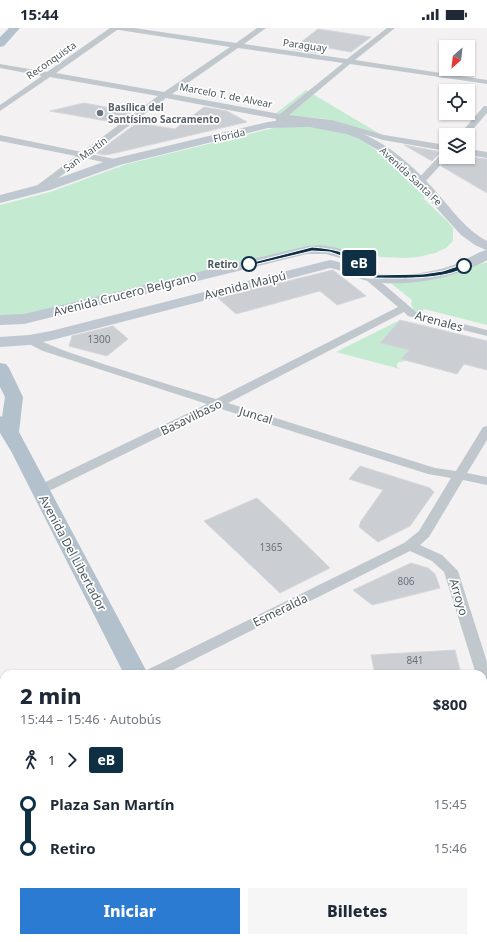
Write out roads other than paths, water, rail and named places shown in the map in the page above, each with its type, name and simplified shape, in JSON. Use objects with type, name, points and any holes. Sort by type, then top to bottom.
[{"type":"main road","points":[[0,44],[15,28]]},
{"type":"main road","name":"Avenida Del Libertador","points":[[0,368],[14,398],[5,427],[40,490],[134,670]]},
{"type":"street","name":"Reconquista","points":[[0,109],[47,74],[115,28]]},
{"type":"street","name":"Paraguay","points":[[119,28],[487,82]]},
{"type":"street","name":"San Martín","points":[[0,199],[38,189],[166,95],[262,28]]},
{"type":"street","name":"Florida","points":[[38,189],[116,162],[278,121],[349,61],[391,28]]},
{"type":"street","name":"Marcelo T. de Alvear","points":[[0,66],[166,95],[278,121],[332,122],[383,137],[439,147]]},
{"type":"street","points":[[469,128],[487,108]]},
{"type":"street","name":"Avenida Santa Fe","points":[[278,121],[315,124],[337,129],[356,135],[380,147],[420,182],[474,240],[487,246]]},
{"type":"street","points":[[0,138],[116,162]]},
{"type":"street","points":[[475,153],[487,156]]},
{"type":"street","points":[[420,182],[439,162]]},
{"type":"street","name":"Avenida Crucero Belgrano","points":[[0,320],[24,319],[302,250],[319,250]]},
{"type":"street","points":[[319,250],[329,258],[330,264]]},
{"type":"street","name":"Arenales","points":[[319,250],[331,250],[349,257],[364,266],[369,277],[412,314],[487,333]]},
{"type":"street","name":"Avenida Maipú","points":[[0,342],[29,340],[330,264],[340,264],[369,277],[396,277],[436,274],[464,266],[487,254]]},
{"type":"street","name":"Basavilbaso","points":[[40,490],[218,403],[404,308]]},
{"type":"street","points":[[24,319],[21,328],[22,334],[29,340]]},
{"type":"street","name":"Juncal","points":[[29,340],[61,354],[433,471],[487,481]]},
{"type":"street","points":[[409,546],[424,534],[487,430]]},
{"type":"street","name":"Esmeralda","points":[[160,670],[409,546]]},
{"type":"street","name":"Arroyo","points":[[409,546],[430,552],[443,561],[451,571],[482,670]]},
{"type":"place","name":"Basílica del Santísimo Sacramento","points":[[100,113]]},
{"type":"place","name":"Retiro","points":[[249,264]]}]
